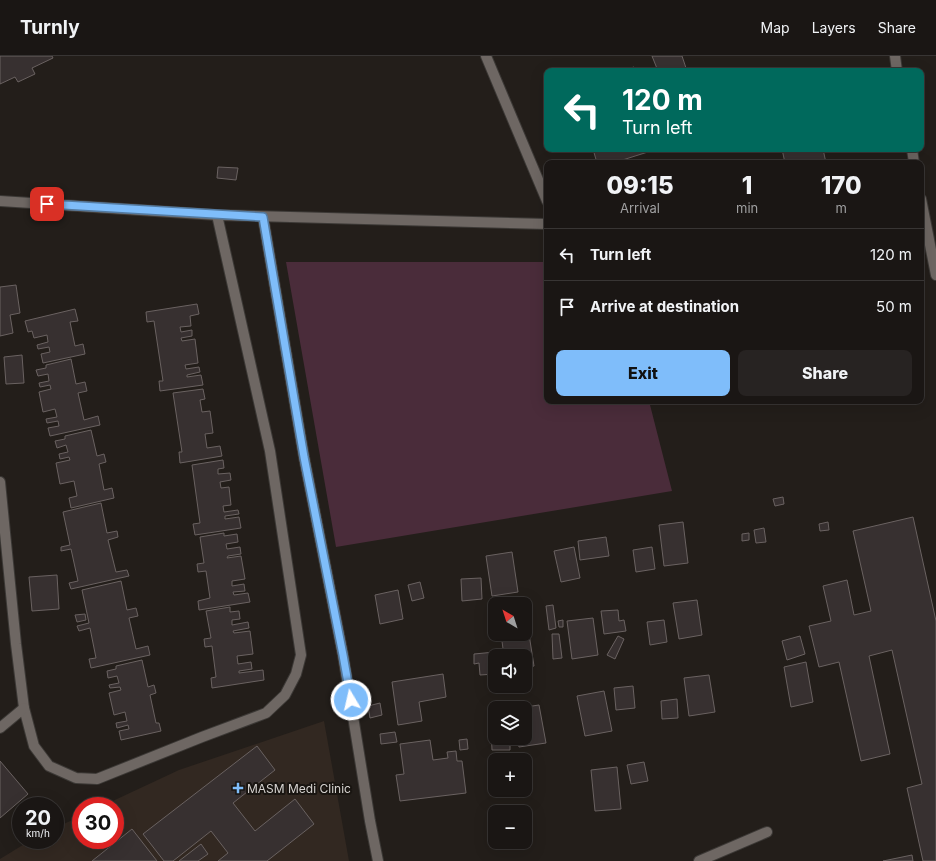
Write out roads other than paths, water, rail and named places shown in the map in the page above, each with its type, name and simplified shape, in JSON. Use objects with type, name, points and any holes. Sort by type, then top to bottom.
[{"type":"street","points":[[486,56],[544,194]]},
{"type":"street","points":[[895,56],[897,68]]},
{"type":"street","points":[[0,201],[263,217],[544,224]]},
{"type":"street","points":[[0,482],[24,708],[34,746],[48,766],[76,778],[97,779],[202,736],[266,713],[285,695],[296,674],[301,656],[270,450],[217,215]]},
{"type":"street","points":[[263,217],[304,457],[343,655],[378,861]]},
{"type":"street","points":[[924,218],[929,249],[936,275]]},
{"type":"street","points":[[0,728],[24,708]]},
{"type":"street","points":[[699,861],[767,832]]},
{"type":"place","name":"MASM Medi Clinic","points":[[238,788]]}]
